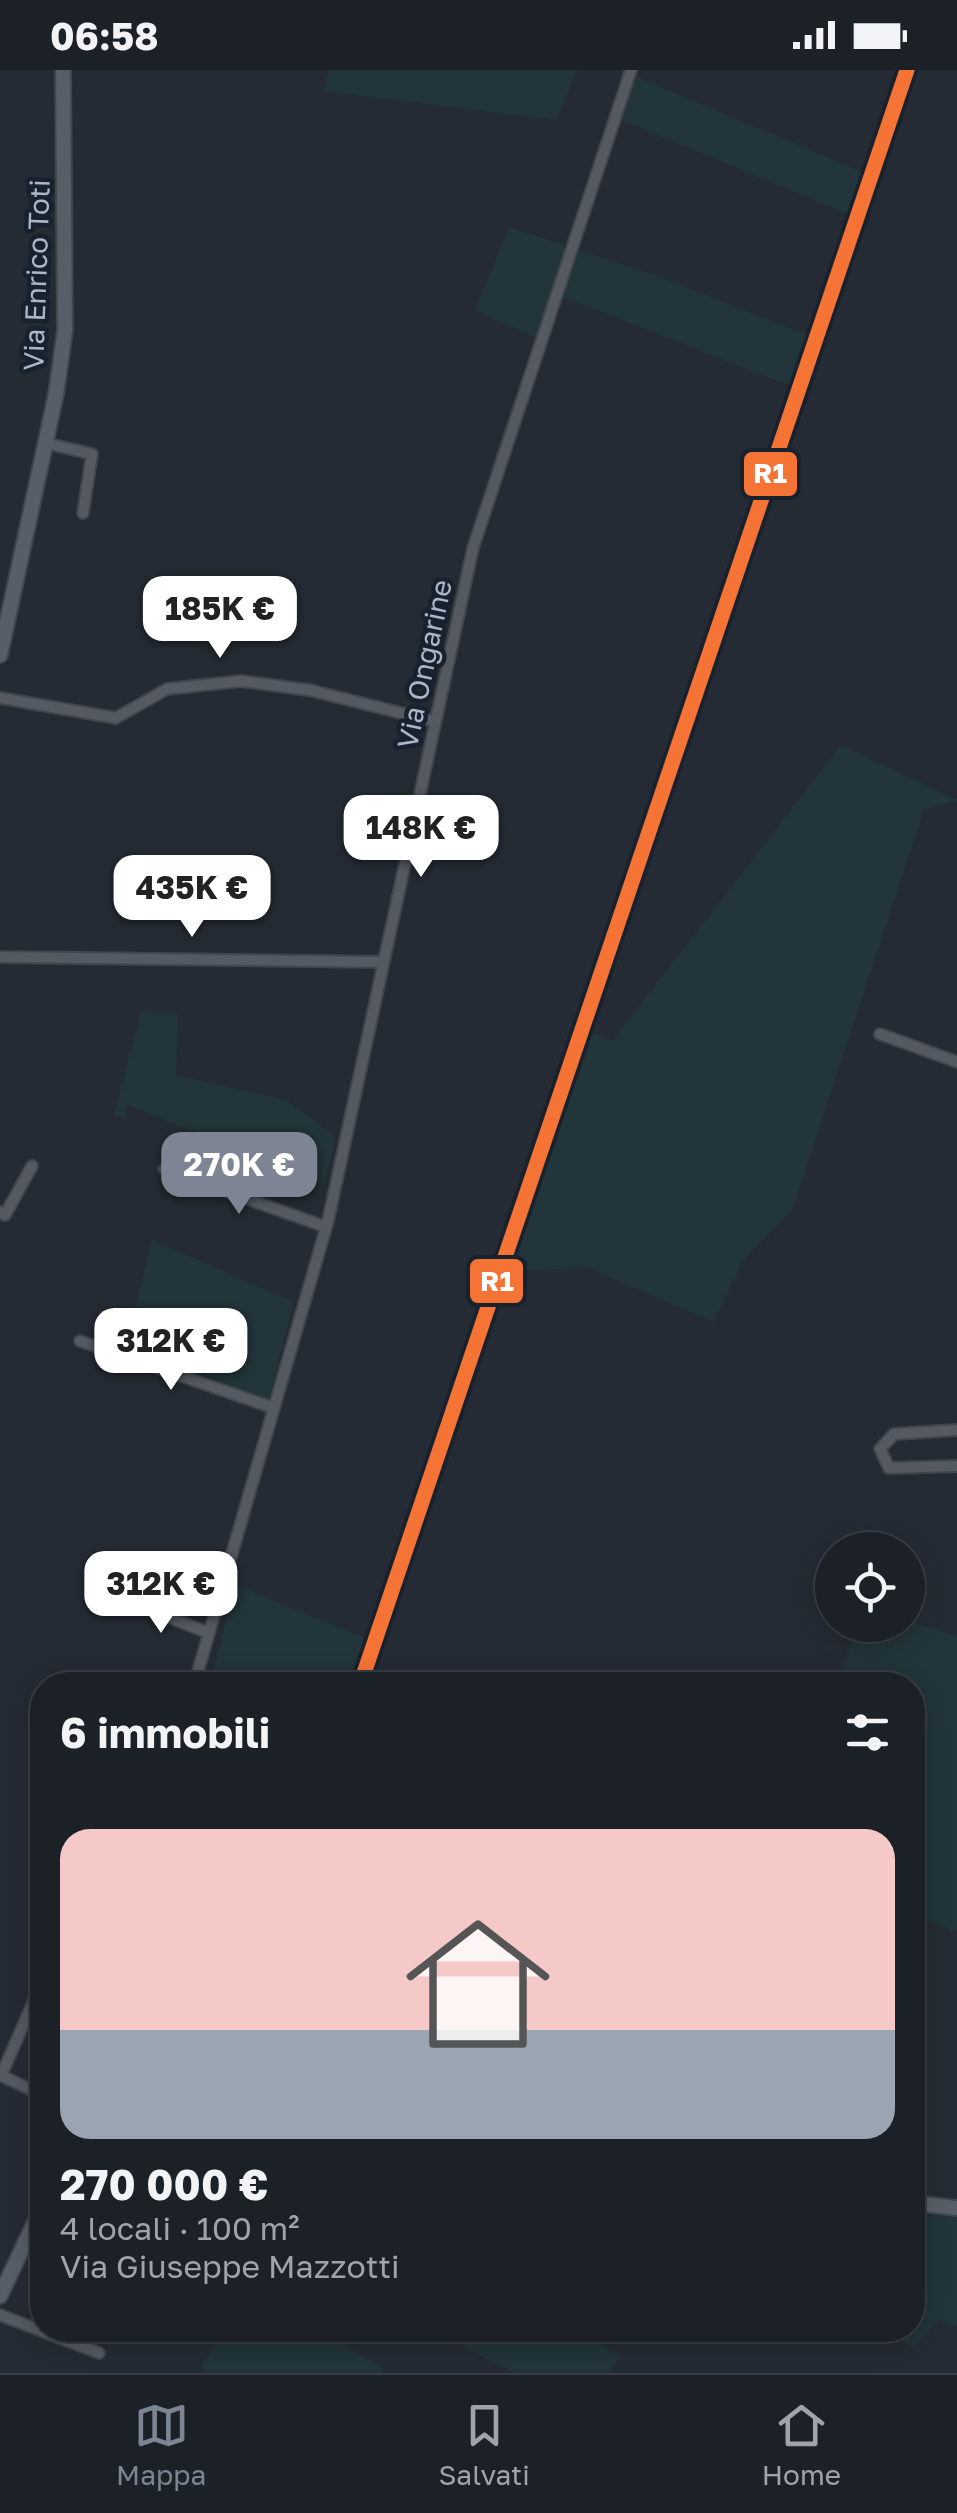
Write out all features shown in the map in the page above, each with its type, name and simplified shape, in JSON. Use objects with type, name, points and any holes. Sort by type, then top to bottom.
[{"type":"main road","name":"Via Enrico Toti","points":[[0,655],[6,602],[45,444],[64,330],[63,70]]},
{"type":"main road","points":[[925,2204],[957,2208]]},
{"type":"main road","points":[[0,2296],[30,2242]]},
{"type":"street","name":"Via Ongarine","points":[[198,1672],[326,1227],[473,548],[632,70]]},
{"type":"street","points":[[45,444],[92,454],[83,513]]},
{"type":"street","points":[[0,698],[116,718],[167,690],[241,681],[309,690],[434,721]]},
{"type":"street","points":[[0,957],[383,962]]},
{"type":"street","points":[[880,1034],[957,1062]]},
{"type":"street","points":[[0,1212],[6,1214],[32,1166]]},
{"type":"street","points":[[164,1169],[326,1227]]},
{"type":"street","points":[[80,1341],[274,1408]]},
{"type":"street","points":[[957,1430],[894,1434],[880,1449],[889,1468],[957,1466]]},
{"type":"street","points":[[127,1601],[210,1633]]},
{"type":"street","points":[[30,2009],[0,2075],[30,2089]]},
{"type":"street","points":[[0,2315],[30,2327]]},
{"type":"street","points":[[70,2342],[99,2353]]},
{"type":"green space","points":[[329,70],[578,70],[556,120],[324,91]]},
{"type":"green space","points":[[625,72],[865,173],[850,215],[612,116]]},
{"type":"green space","points":[[509,227],[655,275],[810,336],[793,387],[558,295],[541,340],[475,310]]},
{"type":"green space","points":[[841,745],[957,800],[924,810],[792,1210],[743,1261],[713,1322],[586,1267],[507,1272],[589,1031],[612,1041]]},
{"type":"green space","points":[[141,1011],[178,1013],[176,1075],[286,1100],[336,1137],[324,1184],[128,1105],[125,1119],[114,1116]]},
{"type":"green space","points":[[152,1240],[294,1302],[267,1405],[192,1369],[193,1327],[136,1307]]},
{"type":"green space","points":[[235,1585],[368,1639],[357,1672],[213,1672]]},
{"type":"green space","points":[[925,1626],[957,1636],[957,1932],[925,1919],[925,1672],[840,1672],[852,1642],[925,1642]]},
{"type":"green space","points":[[925,2215],[957,2217],[957,2327],[938,2320],[925,2335]]},
{"type":"green space","points":[[215,2342],[338,2342],[384,2368],[381,2373],[204,2373],[202,2367]]},
{"type":"green space","points":[[454,2342],[596,2342],[620,2356],[610,2373],[515,2373]]},
{"type":"transit line","name":"R1","points":[[364,1672],[907,70]]}]
